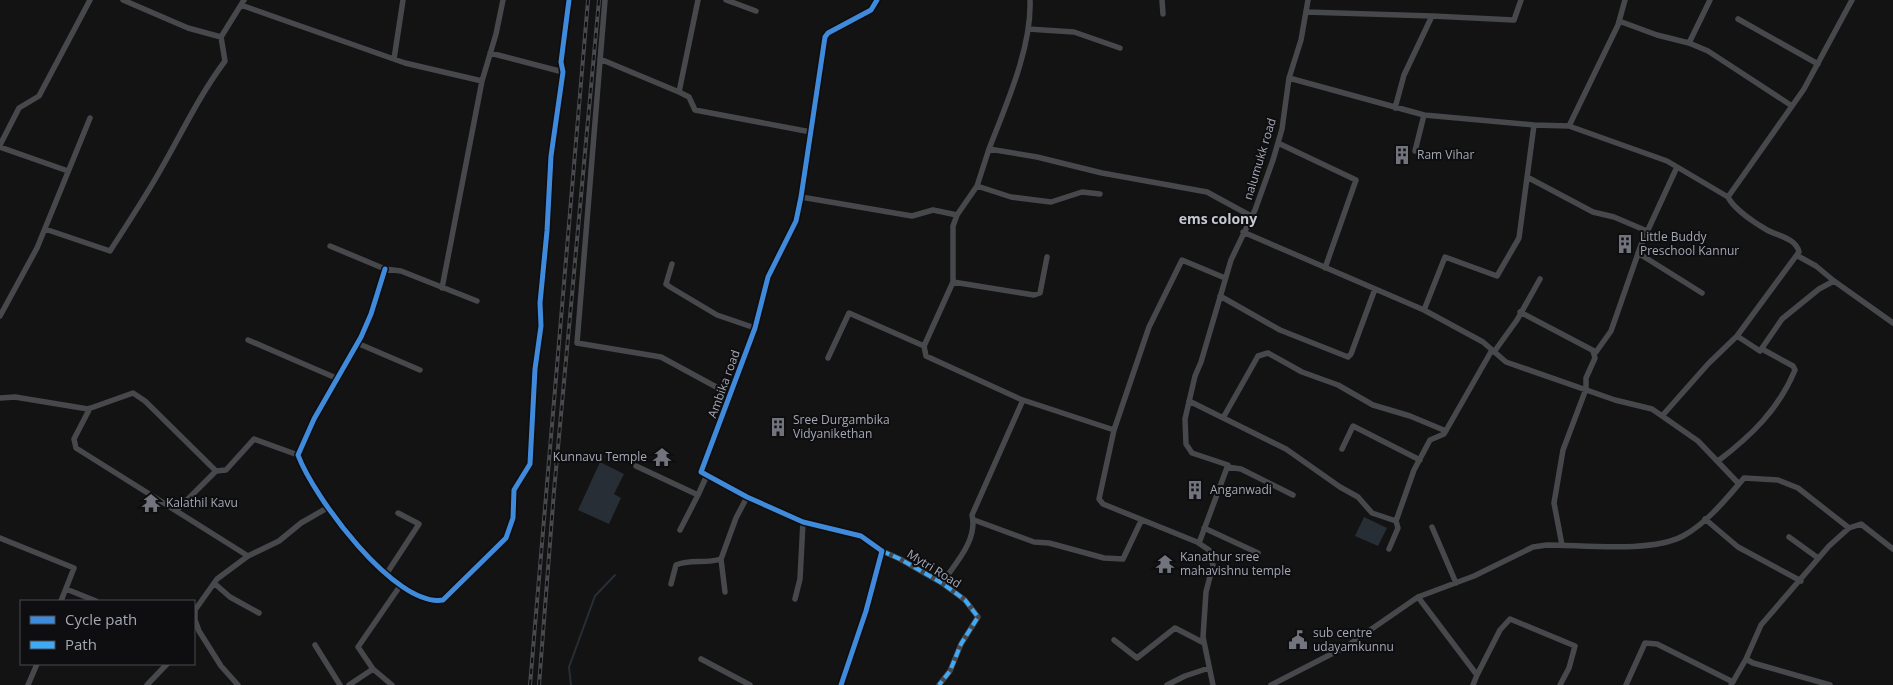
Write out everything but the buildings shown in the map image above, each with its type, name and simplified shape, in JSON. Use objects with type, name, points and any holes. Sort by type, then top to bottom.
[{"type":"street","points":[[68,171],[0,146],[19,108],[39,96],[90,0]]},
{"type":"street","points":[[123,0],[188,28],[221,37]]},
{"type":"street","points":[[394,59],[403,0]]},
{"type":"street","points":[[442,288],[482,81],[503,0]]},
{"type":"street","points":[[385,269],[371,314],[357,343],[314,419],[298,456],[304,473],[327,508],[351,539],[400,586],[434,602],[443,600],[506,538],[513,518],[514,490],[530,464],[535,369],[541,326],[540,303],[547,231],[551,156],[563,72],[561,62],[569,0]]},
{"type":"street","points":[[605,0],[578,343],[661,357],[731,395]]},
{"type":"street","points":[[679,92],[698,0]]},
{"type":"street","points":[[726,0],[756,11]]},
{"type":"street","name":"Ambika road","points":[[707,475],[701,472],[755,328],[768,277],[796,221],[825,37],[828,33],[871,10],[877,0]]},
{"type":"street","points":[[1030,0],[1028,29],[1020,61],[977,186],[957,215],[953,226],[953,282],[924,346],[926,356],[1023,400],[1114,430]]},
{"type":"street","points":[[1162,0],[1163,14]]},
{"type":"street","name":"nalumukk road","points":[[1293,495],[1241,469],[1227,468],[1228,465],[1192,453],[1186,444],[1185,419],[1195,376],[1204,354],[1224,278],[1243,232],[1263,192],[1278,143],[1289,78],[1301,40],[1308,0]]},
{"type":"street","points":[[1306,12],[1514,20],[1521,0]]},
{"type":"street","points":[[1569,126],[1619,21],[1625,0]]},
{"type":"street","points":[[1689,43],[1710,0]]},
{"type":"street","points":[[1728,197],[1792,106],[1818,64],[1852,0]]},
{"type":"street","points":[[46,229],[110,251],[158,175],[169,151],[210,80],[225,61],[221,37],[243,3],[394,59],[482,81]]},
{"type":"street","points":[[1395,108],[1404,75],[1432,16]]},
{"type":"street","points":[[1738,19],[1818,64]]},
{"type":"street","points":[[1619,21],[1656,35],[1689,43],[1708,51],[1792,106]]},
{"type":"street","points":[[1028,29],[1074,32],[1120,48]]},
{"type":"street","points":[[490,53],[563,72]]},
{"type":"street","points":[[600,60],[690,97],[695,110],[811,132]]},
{"type":"street","points":[[1289,78],[1329,87],[1424,115],[1534,125],[1569,126],[1667,161],[1728,197],[1733,205],[1767,230],[1797,246],[1798,256],[1759,304],[1737,336],[1708,364],[1662,416]]},
{"type":"street","points":[[1415,151],[1424,115]]},
{"type":"street","points":[[0,316],[46,229],[90,118]]},
{"type":"street","points":[[1424,310],[1445,257],[1497,276],[1519,238],[1534,125]]},
{"type":"street","points":[[1278,143],[1356,180],[1325,268]]},
{"type":"street","points":[[989,149],[1037,157],[1102,173],[1207,192],[1251,216]]},
{"type":"street","points":[[1520,312],[1596,352],[1611,331],[1638,253],[1676,167]]},
{"type":"street","points":[[1527,177],[1593,212],[1614,217],[1647,231]]},
{"type":"street","points":[[977,186],[1011,197],[1050,202],[1082,192],[1100,194]]},
{"type":"street","points":[[801,197],[912,216],[933,210],[957,215]]},
{"type":"street","points":[[1243,232],[1424,310],[1483,342],[1506,362],[1615,400],[1652,409],[1698,442],[1739,484]]},
{"type":"street","points":[[330,246],[385,269],[401,271],[477,302]]},
{"type":"street","points":[[1638,253],[1702,293]]},
{"type":"street","points":[[1798,256],[1816,266],[1893,323]]},
{"type":"street","points":[[953,282],[1034,295],[1040,293],[1047,257]]},
{"type":"street","points":[[1213,685],[1204,643],[1206,592],[1213,565],[1209,550],[1199,543],[1103,504],[1099,499],[1114,430],[1148,327],[1182,260],[1224,278]]},
{"type":"street","points":[[672,264],[666,284],[717,315],[755,328]]},
{"type":"street","points":[[1389,549],[1398,528],[1396,521],[1430,440],[1444,434],[1493,351],[1540,279]]},
{"type":"street","points":[[1762,349],[1782,319],[1819,289],[1834,281]]},
{"type":"street","points":[[1220,296],[1280,330],[1348,357],[1352,354],[1374,289]]},
{"type":"street","points":[[828,358],[849,313],[924,346]]},
{"type":"street","points":[[1718,461],[1749,437],[1774,409],[1795,370],[1793,366],[1762,349],[1760,351],[1737,336]]},
{"type":"street","points":[[248,340],[336,378]]},
{"type":"street","points":[[357,343],[420,370]]},
{"type":"street","points":[[1562,545],[1554,503],[1563,450],[1586,389],[1586,378],[1595,358],[1593,351]]},
{"type":"street","points":[[1223,418],[1258,356],[1268,353],[1302,372],[1338,386],[1380,408],[1410,416],[1446,431]]},
{"type":"street","points":[[0,398],[15,397],[90,408],[133,393],[145,401],[216,471]]},
{"type":"street","points":[[942,583],[966,547],[975,525],[972,515],[1023,400]]},
{"type":"street","points":[[1189,401],[1286,449],[1340,487],[1358,497],[1372,513],[1396,521]]},
{"type":"street","points":[[90,408],[74,439],[76,448],[178,510],[248,556]]},
{"type":"street","points":[[1342,449],[1353,426],[1420,460]]},
{"type":"street","points":[[178,510],[216,471],[226,470],[254,439],[298,456]]},
{"type":"street","points":[[636,466],[698,495]]},
{"type":"street","points":[[1199,543],[1227,468]]},
{"type":"street","points":[[680,530],[707,475],[747,497],[803,522],[861,536],[882,552],[866,611],[841,685]]},
{"type":"street","points":[[1271,685],[1348,646],[1418,597],[1456,583],[1533,547],[1562,545],[1648,547],[1683,536],[1704,519],[1744,478],[1778,480],[1798,488],[1849,528]]},
{"type":"street","points":[[726,592],[721,559],[736,518],[747,497]]},
{"type":"street","points":[[238,685],[221,666],[199,631],[195,620],[195,610],[214,582],[248,556],[279,541],[301,523],[327,508]]},
{"type":"street","points":[[386,573],[419,524],[398,513]]},
{"type":"street","points":[[1704,519],[1738,547],[1800,581]]},
{"type":"street","points":[[974,520],[1034,542],[1049,543],[1104,558],[1123,559],[1141,520]]},
{"type":"street","points":[[795,599],[800,579],[803,522]]},
{"type":"street","points":[[1626,685],[1645,643],[1657,644],[1732,683],[1746,659],[1761,625],[1818,558],[1849,528],[1861,524],[1893,549]]},
{"type":"street","points":[[1432,527],[1456,583]]},
{"type":"street","points":[[1204,528],[1258,553]]},
{"type":"street","points":[[1789,537],[1818,558]]},
{"type":"street","points":[[0,538],[74,568],[61,600]]},
{"type":"street","name":"Mytri Road","points":[[882,552],[942,583],[965,600],[978,617],[962,644],[950,671],[938,685]]},
{"type":"street","points":[[671,584],[676,565],[682,562],[709,563],[721,559]]},
{"type":"street","points":[[214,582],[230,597],[259,613]]},
{"type":"street","points":[[392,685],[373,669],[358,647],[400,586]]},
{"type":"street","points":[[66,589],[94,600]]},
{"type":"street","points":[[1418,597],[1477,675]]},
{"type":"street","points":[[1473,685],[1500,630],[1510,619],[1574,646],[1569,668],[1560,685]]},
{"type":"street","points":[[1114,640],[1137,658],[1175,628],[1204,643]]},
{"type":"street","points":[[195,635],[199,631]]},
{"type":"street","points":[[315,645],[340,685]]},
{"type":"street","points":[[701,659],[750,685]]},
{"type":"street","points":[[1746,659],[1753,663],[1830,685]]},
{"type":"street","points":[[28,685],[36,665]]},
{"type":"street","points":[[147,685],[166,665]]},
{"type":"street","points":[[1167,685],[1185,676],[1209,668]]},
{"type":"street","points":[[349,685],[373,669]]},
{"type":"shaded area","points":[[600,462],[624,474],[614,494],[621,498],[609,524],[578,510]]},
{"type":"shaded area","points":[[1364,517],[1387,528],[1378,546],[1355,536]]},
{"type":"waterway","points":[[571,685],[569,667],[595,596],[615,575]]},
{"type":"railway","points":[[530,685],[588,0]]},
{"type":"railway","points":[[539,685],[554,491],[599,0]]},
{"type":"marked path","points":[[882,551],[942,583],[965,600],[978,617],[961,644],[950,671],[939,685]]},
{"type":"cycle path","points":[[385,269],[371,314],[361,337],[314,419],[298,455],[320,496],[358,546],[402,586],[424,598],[443,600],[506,538],[513,518],[514,490],[530,464],[535,369],[541,326],[540,303],[547,231],[551,156],[563,72],[561,62],[569,0]]},
{"type":"cycle path","points":[[841,685],[866,611],[882,551],[861,536],[803,522],[747,497],[701,472],[755,328],[768,277],[796,221],[825,37],[828,33],[871,10],[877,0]]},
{"type":"place","name":"Ram Vihar","points":[[1402,155]]},
{"type":"place","name":"Little Buddy Preschool Kannur","points":[[1625,244]]},
{"type":"place","name":"Sree Durgambika Vidyanikethan","points":[[778,427]]},
{"type":"place","name":"Kunnavu Temple","points":[[662,457]]},
{"type":"place","name":"Anganwadi","points":[[1195,490]]},
{"type":"place","name":"Kalathil Kavu","points":[[151,503]]},
{"type":"place","name":"Kanathur sree mahavishnu temple","points":[[1165,564]]},
{"type":"place","name":"sub centre udayamkunnu","points":[[1298,640]]},
{"type":"district","name":"ems colony","points":[[1218,219]]}]
